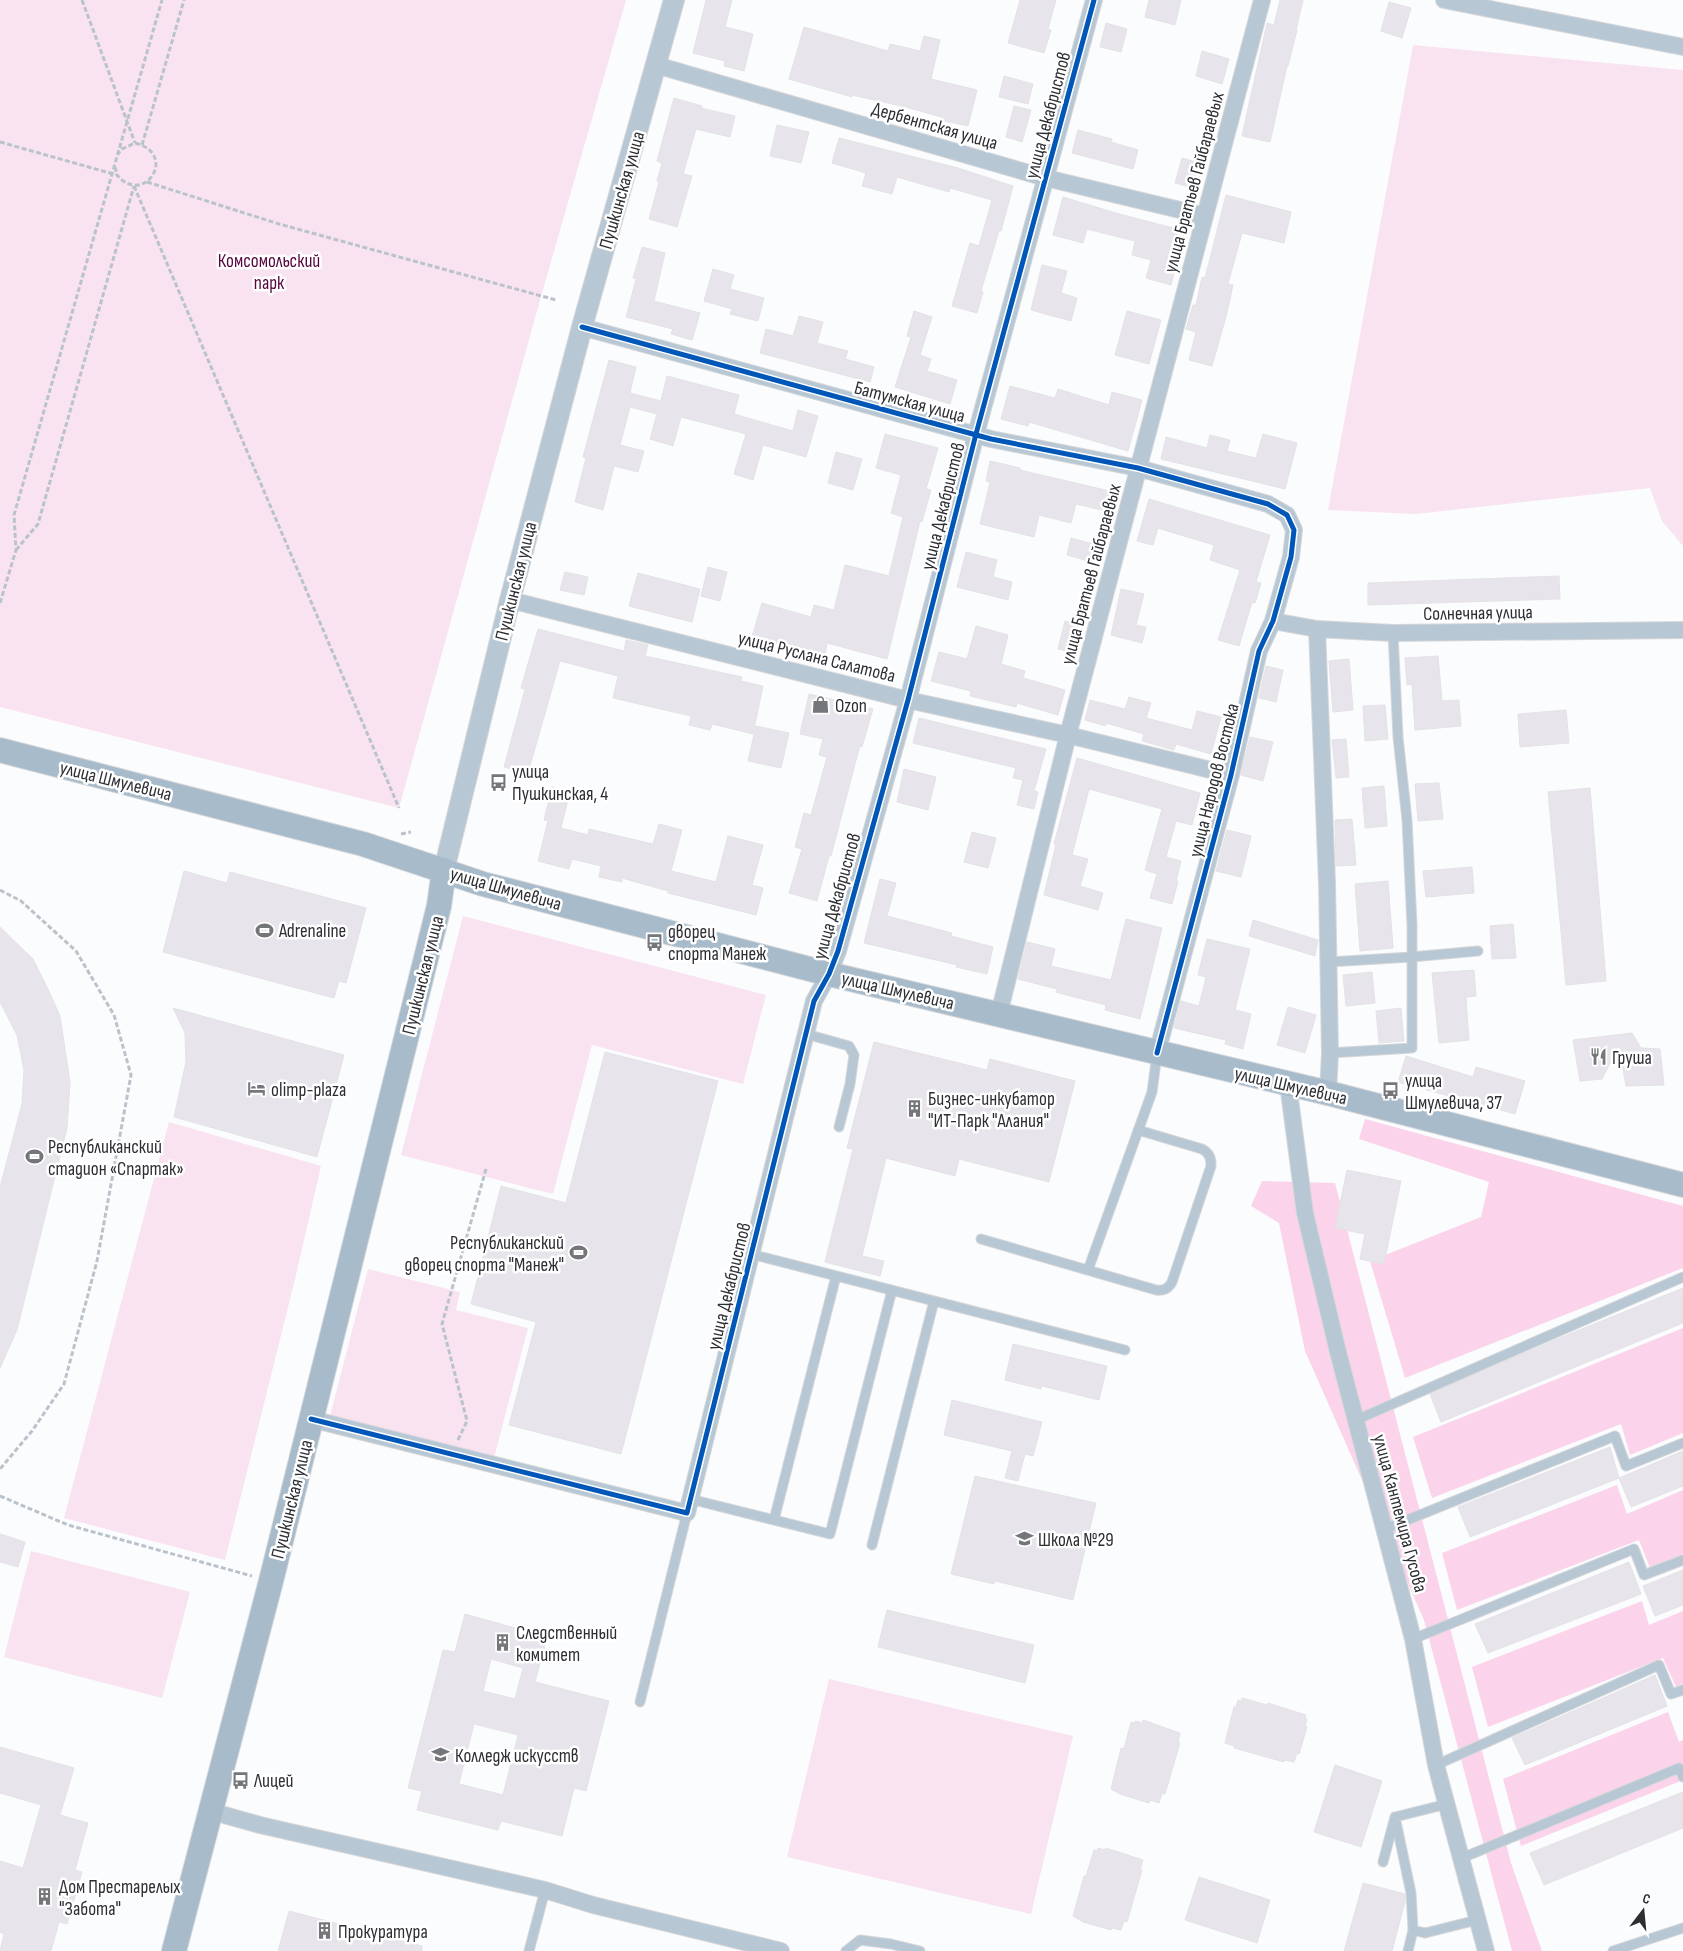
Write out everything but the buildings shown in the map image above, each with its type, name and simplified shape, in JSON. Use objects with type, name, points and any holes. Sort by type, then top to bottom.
[{"type":"main road","name":"улица Шмулевича","points":[[0,750],[363,844],[493,886],[829,974],[1328,1093],[1683,1185]]},
{"type":"main road","name":"Пушкинская улица","points":[[174,1951],[311,1419],[439,906],[444,870]]},
{"type":"street","name":"Пушкинская улица","points":[[444,870],[510,600],[582,327],[674,0]]},
{"type":"street","name":"улица Декабристов","points":[[689,1506],[814,1001],[829,974],[838,951],[908,700],[976,434],[1094,0]]},
{"type":"street","name":"улица Братьев Гайбараевых","points":[[998,1014],[1068,735],[1262,0]]},
{"type":"street","points":[[1444,0],[1683,47]]},
{"type":"street","name":"Дербентская улица","points":[[656,65],[1046,178],[1205,216]]},
{"type":"street","name":"Батумская улица","points":[[582,327],[991,439],[1138,468],[1268,504],[1287,516]]},
{"type":"street","name":"улица Народов Востока","points":[[1158,1053],[1162,1031],[1231,775],[1259,651],[1274,621],[1291,557],[1294,530],[1287,516]]},
{"type":"street","name":"улица Руслана Салатова","points":[[510,600],[908,700],[1068,735],[1231,775]]},
{"type":"street","name":"Солнечная улица","points":[[1274,621],[1317,629],[1394,633],[1683,630]]},
{"type":"street","points":[[1317,629],[1328,962],[1330,1053],[1328,1093]]},
{"type":"street","name":"улица Кантемира Гусова","points":[[1288,1084],[1305,1213],[1338,1352],[1413,1639],[1436,1764],[1462,1858],[1476,1920],[1486,1951]]},
{"type":"street","points":[[311,1419],[452,1454],[689,1506]]},
{"type":"street","points":[[210,1811],[260,1825],[545,1890],[592,1905],[781,1951]]},
{"type":"lane","points":[[1330,1053],[1412,1048],[1412,925],[1407,820],[1398,737],[1394,633]]},
{"type":"lane","points":[[1328,962],[1478,951]]},
{"type":"lane","points":[[806,1034],[849,1046],[854,1055],[850,1084],[839,1127]]},
{"type":"lane","points":[[1088,1270],[1152,1092],[1158,1053]]},
{"type":"lane","points":[[981,1238],[1156,1290],[1163,1291],[1169,1288],[1211,1166],[1211,1159],[1208,1153],[1202,1149],[1138,1130]]},
{"type":"lane","points":[[751,1254],[1125,1350]]},
{"type":"lane","points":[[774,1520],[836,1276]]},
{"type":"lane","points":[[1356,1420],[1683,1277]]},
{"type":"lane","points":[[689,1506],[774,1520],[830,1534],[892,1290]]},
{"type":"lane","points":[[872,1544],[934,1301]]},
{"type":"lane","points":[[1385,1529],[1616,1436],[1626,1466],[1683,1443]]},
{"type":"lane","name":"улица Декабристов","points":[[640,1702],[689,1506]]},
{"type":"lane","points":[[1413,1639],[1634,1549],[1644,1575],[1683,1560]]},
{"type":"lane","points":[[1436,1764],[1659,1665],[1671,1694],[1683,1690]]},
{"type":"lane","points":[[1462,1858],[1679,1768],[1683,1777]]},
{"type":"lane","points":[[1395,1817],[1447,1804]]},
{"type":"lane","points":[[1383,1862],[1395,1817]]},
{"type":"lane","points":[[1395,1817],[1412,1893],[1413,1930],[1408,1951]]},
{"type":"lane","points":[[530,1951],[545,1890]]},
{"type":"lane","points":[[1413,1930],[1425,1933],[1476,1920]]},
{"type":"lane","points":[[1613,1951],[1683,1928]]},
{"type":"lane","points":[[846,1951],[860,1940],[891,1944],[920,1951]]},
{"type":"path","points":[[82,0],[135,143]]},
{"type":"path","points":[[0,603],[16,550],[14,515],[162,0]]},
{"type":"path","points":[[142,145],[184,0]]},
{"type":"path","points":[[0,142],[118,176]]},
{"type":"path","points":[[135,143],[142,145],[153,153],[156,166],[152,178],[147,182],[134,186],[122,181],[118,176],[115,161],[122,149],[135,143]]},
{"type":"path","points":[[147,182],[279,224],[556,300]]},
{"type":"path","points":[[16,550],[38,524],[134,186]]},
{"type":"path","points":[[134,186],[399,808]]},
{"type":"path","points":[[0,890],[21,901],[76,951],[114,1015],[131,1075],[97,1261],[64,1384],[32,1431],[0,1469]]},
{"type":"path","points":[[452,1454],[467,1421],[442,1324],[486,1169]]},
{"type":"path","points":[[0,1496],[68,1525],[270,1580]]},
{"type":"green space","name":"Комсомольский парк","points":[[0,0],[626,0],[542,293],[399,808],[0,707]]},
{"type":"green space","points":[[1413,45],[1683,70],[1683,546],[1662,521],[1650,488],[1416,514],[1328,510]]},
{"type":"green space","points":[[463,916],[766,995],[743,1084],[592,1045],[553,1194],[401,1155]]},
{"type":"green space","points":[[169,1122],[321,1166],[296,1275],[225,1560],[64,1518]]},
{"type":"green space","points":[[368,1269],[460,1292],[456,1310],[528,1328],[494,1458],[330,1416]]},
{"type":"green space","points":[[31,1551],[190,1592],[162,1698],[4,1657]]},
{"type":"green space","points":[[829,1679],[1073,1736],[1031,1914],[787,1857]]},
{"type":"shaded area","points":[[1365,1119],[1683,1206],[1683,1268],[1405,1378],[1370,1261],[1481,1217],[1489,1182],[1359,1139]]},
{"type":"shaded area","points":[[1262,1181],[1335,1183],[1511,1863],[1542,1951],[1512,1951],[1424,1620],[1305,1351],[1279,1223],[1251,1206]]},
{"type":"shaded area","points":[[1683,1328],[1683,1433],[1630,1455],[1621,1424],[1432,1498],[1413,1437]]},
{"type":"shaded area","points":[[1617,1485],[1627,1514],[1683,1490],[1683,1554],[1650,1568],[1639,1540],[1457,1610],[1442,1553]]},
{"type":"shaded area","points":[[1642,1601],[1649,1625],[1683,1611],[1683,1684],[1676,1687],[1663,1658],[1488,1727],[1472,1667]]},
{"type":"shaded area","points":[[1668,1712],[1679,1742],[1683,1740],[1683,1780],[1521,1846],[1503,1779]]},
{"type":"cycle path","points":[[311,1419],[687,1513],[814,1001],[829,974],[838,951],[908,700],[976,434],[1094,0]]},
{"type":"cycle path","points":[[582,327],[991,439],[1138,468],[1268,504],[1287,515],[1294,530],[1291,557],[1273,621],[1259,651],[1231,775],[1157,1053]]},
{"type":"place","name":"Ozon","points":[[821,705]]},
{"type":"place","name":"улица Пушкинская, 4","points":[[498,782]]},
{"type":"place","name":"Adrenaline","points":[[265,930]]},
{"type":"place","name":"дворец спорта Манеж","points":[[654,942]]},
{"type":"place","name":"Груша","points":[[1598,1057]]},
{"type":"place","name":"olimp-plaza","points":[[257,1089]]},
{"type":"place","name":"улица Шмулевича, 37","points":[[1391,1091]]},
{"type":"place","name":"Бизнес-инкубатор \"ИТ-Парк \"Алания\"","points":[[914,1109]]},
{"type":"place","name":"Республиканский стадион «Спартак»","points":[[34,1157]]},
{"type":"place","name":"Республиканский дворец спорта \"Манеж\"","points":[[578,1253]]},
{"type":"place","name":"Школа №29","points":[[1024,1539]]},
{"type":"place","name":"Следственный комитет","points":[[502,1643]]},
{"type":"place","name":"Колледж искусств","points":[[441,1755]]},
{"type":"place","name":"Лицей","points":[[240,1780]]},
{"type":"place","name":"Дом Престарелых \"Забота\"","points":[[45,1897]]},
{"type":"place","name":"Прокуратура","points":[[324,1931]]}]
